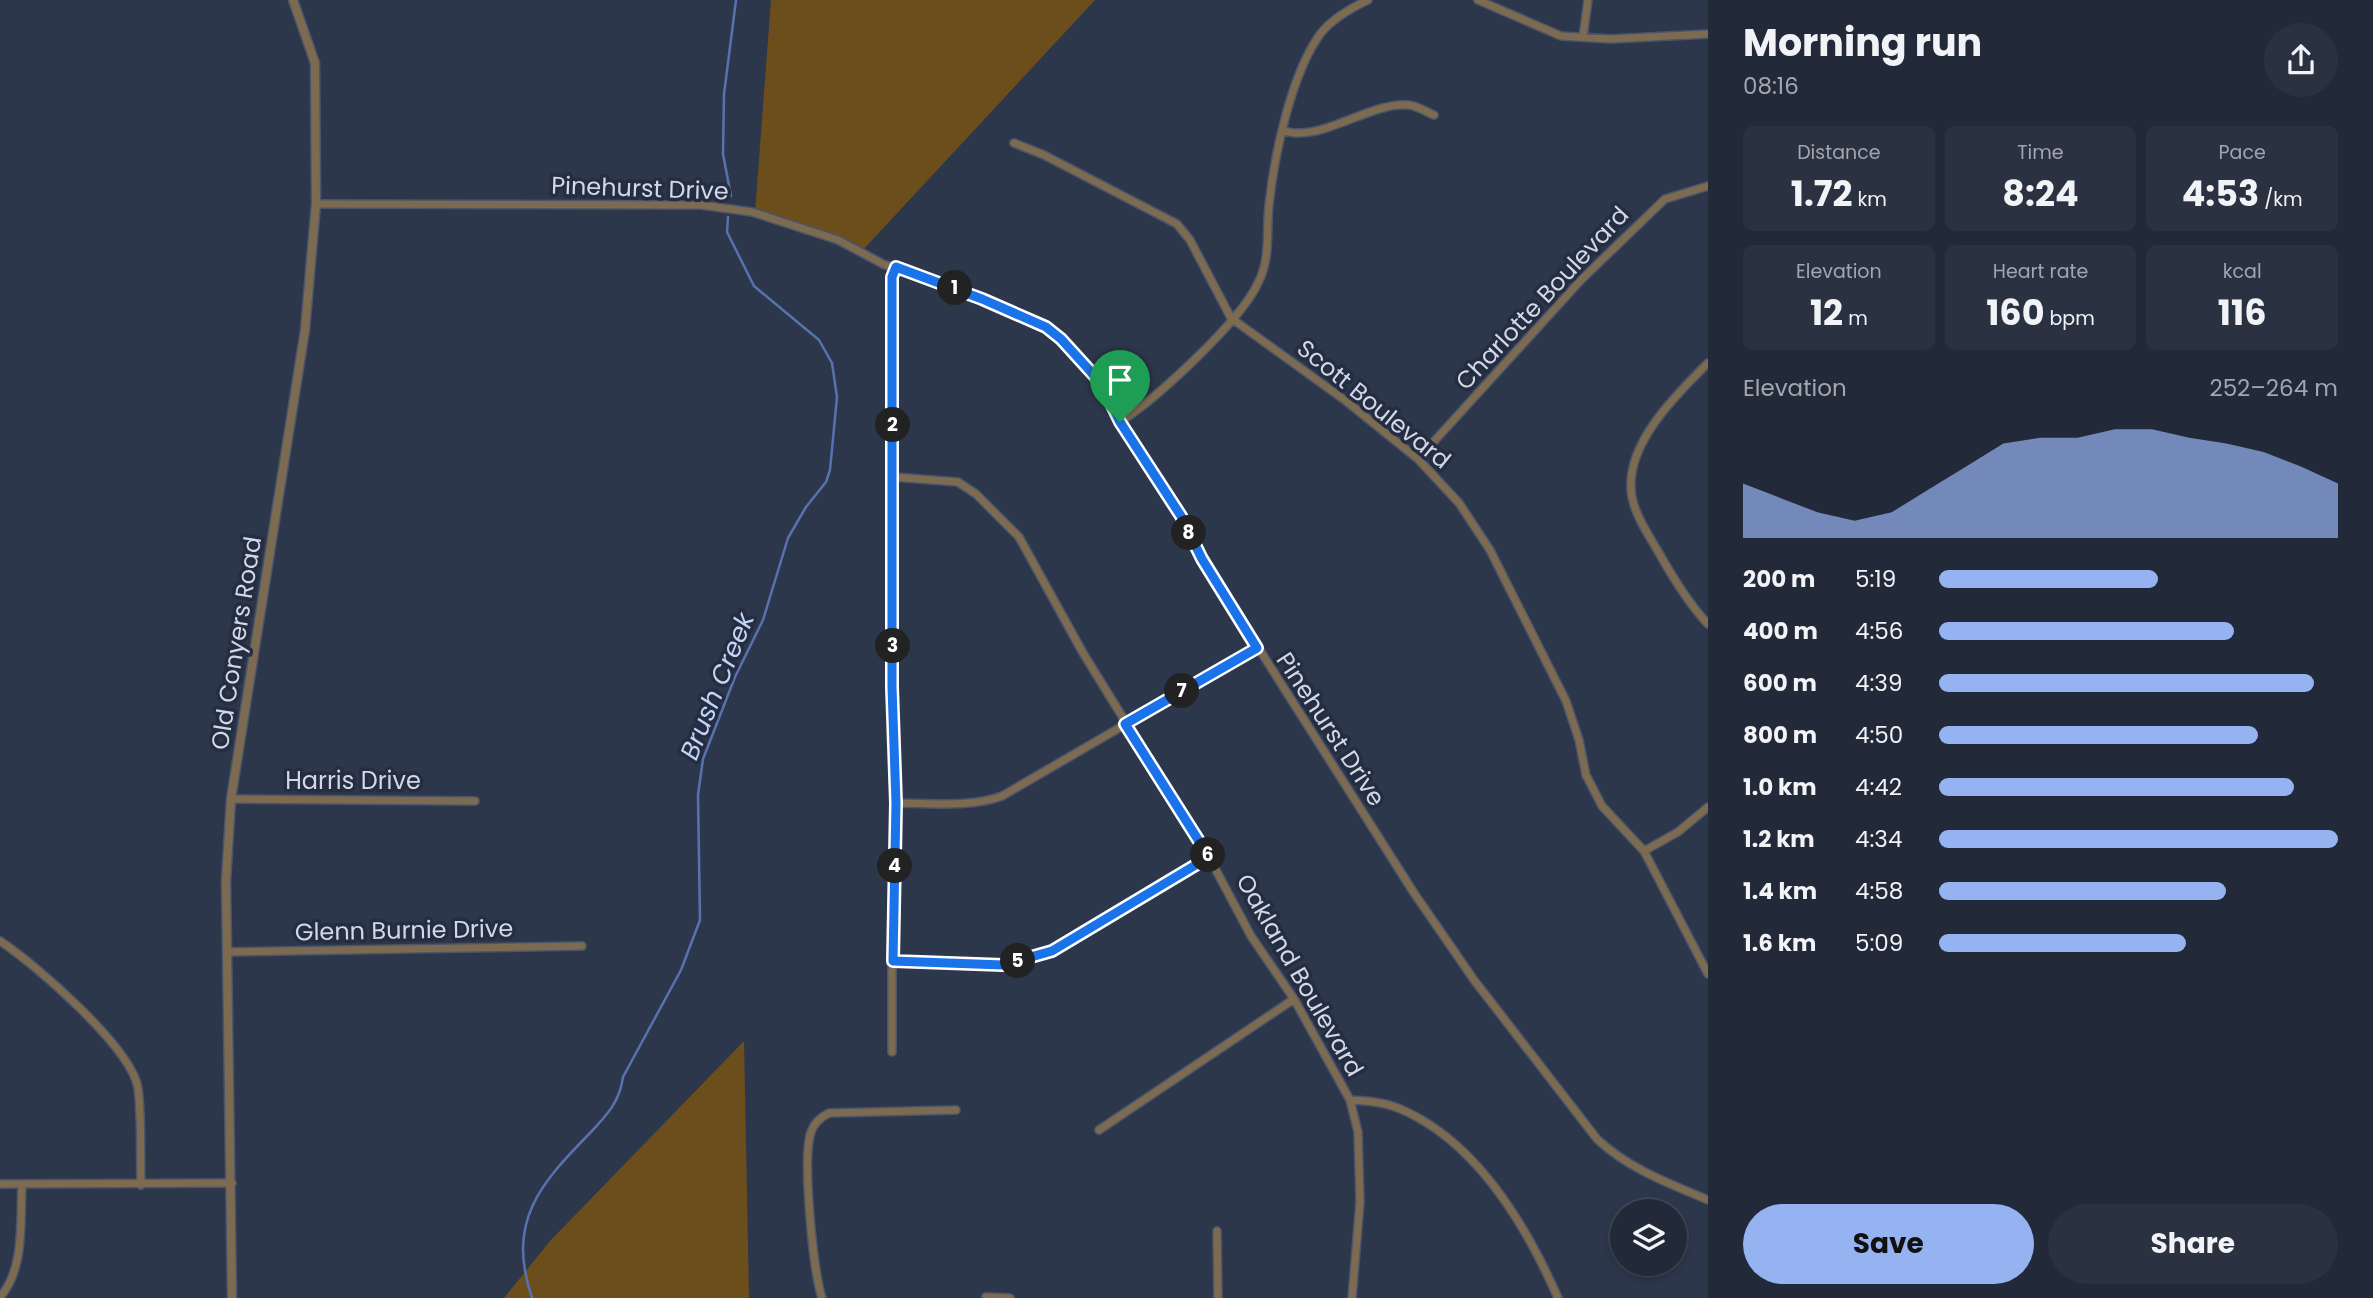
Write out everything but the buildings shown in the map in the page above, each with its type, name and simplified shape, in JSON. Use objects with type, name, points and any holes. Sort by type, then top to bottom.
[{"type":"street","name":"Old Conyers Road","points":[[232,1298],[226,881],[231,799],[304,330],[316,204],[315,62],[293,0]]},
{"type":"street","points":[[1120,422],[1148,404],[1231,318],[1258,285],[1269,252],[1267,226],[1273,161],[1299,78],[1320,34],[1336,18],[1368,0]]},
{"type":"street","points":[[1478,0],[1561,36],[1611,39],[1708,34]]},
{"type":"street","points":[[1583,37],[1588,0]]},
{"type":"street","points":[[1282,130],[1290,134],[1317,130],[1399,105],[1413,105],[1434,115]]},
{"type":"street","name":"Scott Boulevard","points":[[1014,143],[1044,155],[1177,224],[1190,240],[1231,318],[1346,401],[1418,459],[1459,503],[1490,550],[1566,701],[1587,775],[1602,806],[1644,851],[1708,974]]},
{"type":"street","name":"Charlotte Boulevard","points":[[1418,459],[1581,279],[1664,199],[1708,186]]},
{"type":"street","name":"Pinehurst Drive","points":[[316,204],[701,205],[752,212],[794,225],[1046,327],[1101,383],[1120,422],[1181,516],[1202,559],[1257,648],[1413,893],[1474,980],[1597,1139],[1618,1159],[1708,1200]]},
{"type":"street","points":[[892,1052],[896,803],[892,687],[892,277],[896,267]]},
{"type":"street","points":[[1708,363],[1688,383],[1646,438],[1634,464],[1631,490],[1636,508],[1657,551],[1708,624]]},
{"type":"street","name":"Oakland Boulevard","points":[[893,477],[958,482],[1001,516],[1031,555],[1125,724],[1209,857],[1251,936],[1294,999],[1350,1100],[1358,1132],[1360,1202],[1352,1298]]},
{"type":"street","points":[[896,803],[991,800],[1060,764],[1257,648]]},
{"type":"street","name":"Harris Drive","points":[[231,799],[475,801]]},
{"type":"street","points":[[1644,851],[1678,832],[1708,807]]},
{"type":"street","points":[[893,961],[1003,965],[1052,951],[1209,857]]},
{"type":"street","points":[[0,941],[88,1018],[119,1049],[138,1087],[141,1185]]},
{"type":"street","name":"Glenn Burnie Drive","points":[[227,952],[582,946]]},
{"type":"street","points":[[1099,1130],[1294,999]]},
{"type":"street","points":[[1350,1100],[1398,1107],[1443,1133],[1484,1177],[1524,1228],[1558,1298]]},
{"type":"street","points":[[822,1298],[813,1262],[809,1157],[811,1132],[820,1117],[829,1113],[956,1110]]},
{"type":"street","points":[[0,1184],[232,1183]]},
{"type":"street","points":[[0,1297],[7,1288],[16,1263],[22,1186]]},
{"type":"street","points":[[1217,1231],[1218,1298]]},
{"type":"street","points":[[986,1297],[1010,1298]]},
{"type":"shaded area","points":[[771,0],[1095,0],[861,252],[755,213]]},
{"type":"shaded area","points":[[744,1041],[749,1298],[504,1298],[550,1241]]},
{"type":"waterway","name":"Brush Creek","points":[[731,196],[723,154],[724,94],[736,0]]},
{"type":"waterway","name":"Brush Creek","points":[[532,1298],[525,1271],[523,1247],[526,1225],[543,1187],[612,1107],[623,1077],[681,970],[700,920],[698,795],[703,759],[735,677],[763,620],[788,538],[806,507],[826,482],[830,470],[837,397],[832,363],[819,340],[754,286],[727,232],[728,217]]},
{"type":"route","points":[[896,267],[982,299],[1046,327],[1061,339],[1101,383],[1120,422],[1181,516],[1202,559],[1257,648],[1125,724],[1209,857],[1052,951],[1003,965],[893,961],[896,803],[892,687],[892,277],[896,267]]}]
